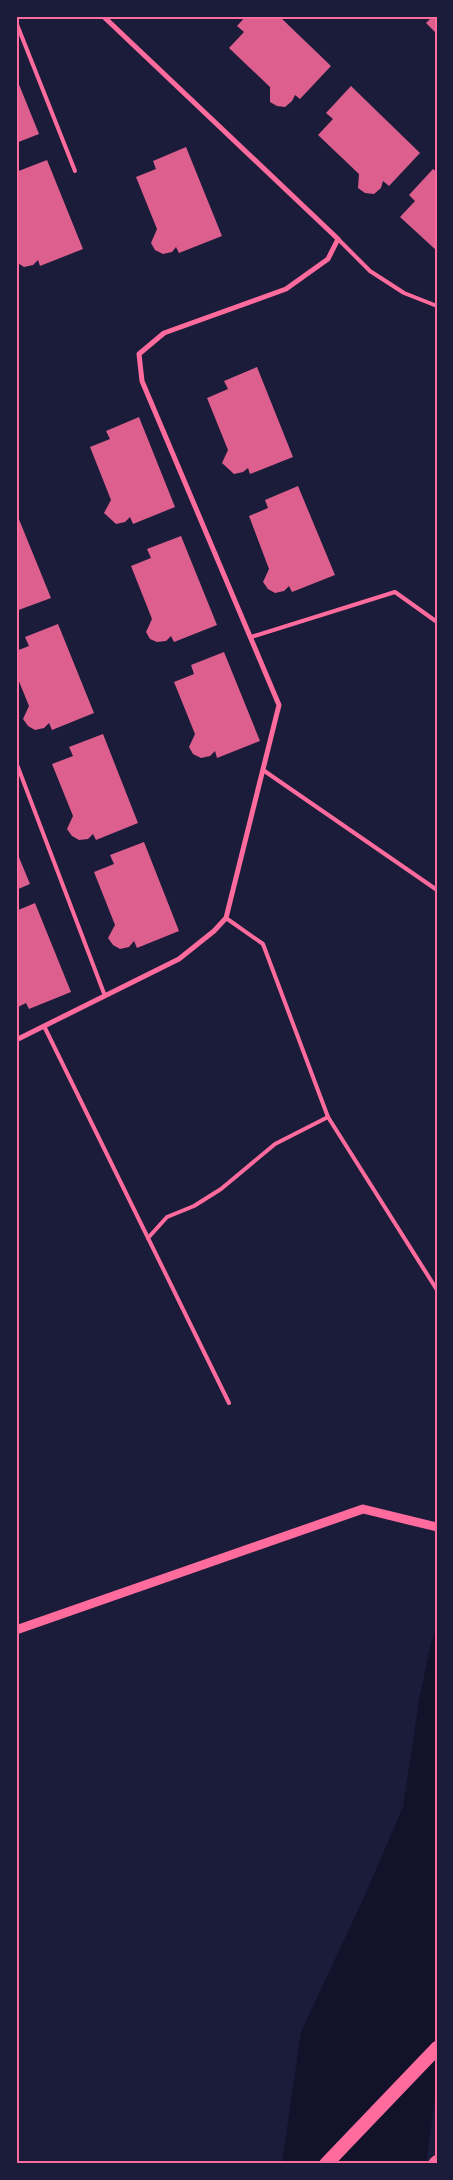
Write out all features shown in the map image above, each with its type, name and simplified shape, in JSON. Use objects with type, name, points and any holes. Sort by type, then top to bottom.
[{"type":"highway","points":[[326,2164],[437,2048]]},
{"type":"street","points":[[16,1040],[179,959],[214,931],[226,918],[279,705],[142,381],[138,354],[164,333],[286,289],[328,259],[338,239],[103,16]]},
{"type":"street","points":[[16,1630],[363,1509],[437,1526]]},
{"type":"lane","points":[[16,22],[75,171]]},
{"type":"lane","points":[[338,239],[370,271],[404,292],[437,306]]},
{"type":"lane","points":[[251,637],[395,592],[437,622]]},
{"type":"lane","points":[[16,762],[105,996]]},
{"type":"lane","points":[[263,770],[437,890]]},
{"type":"lane","points":[[226,918],[263,944],[328,1117],[437,1290]]},
{"type":"lane","points":[[44,1026],[229,1403]]},
{"type":"lane","points":[[148,1238],[167,1217],[194,1206],[221,1189],[275,1144],[328,1117]]},
{"type":"shaded area","points":[[437,1629],[437,2083],[426,2164],[282,2164],[301,2032],[365,1895],[403,1807],[419,1701],[431,1642]]},
{"type":"building","points":[[246,16],[279,16],[331,66],[300,99],[295,95],[292,101],[285,107],[277,106],[270,102],[270,87],[229,48],[244,32],[237,26]]},
{"type":"building","points":[[433,16],[437,16],[437,34],[426,23]]},
{"type":"building","points":[[16,77],[39,134],[16,143]]},
{"type":"building","points":[[351,86],[420,153],[389,186],[383,181],[381,188],[374,194],[365,193],[358,188],[359,174],[318,135],[333,119],[326,113]]},
{"type":"building","points":[[186,147],[222,236],[179,253],[176,247],[172,252],[163,254],[155,250],[151,243],[157,229],[136,177],[156,169],[153,161]]},
{"type":"building","points":[[47,160],[83,249],[40,266],[38,260],[33,265],[24,267],[16,262],[18,243],[16,238],[16,172]]},
{"type":"building","points":[[433,169],[437,172],[437,251],[400,217],[415,201],[409,195]]},
{"type":"building","points":[[257,367],[293,457],[250,474],[248,468],[243,472],[234,474],[222,463],[228,450],[207,398],[228,389],[224,381]]},
{"type":"building","points":[[139,417],[175,507],[133,524],[130,517],[125,522],[116,524],[104,513],[111,500],[90,447],[110,439],[106,431]]},
{"type":"building","points":[[298,486],[335,575],[292,592],[289,586],[284,591],[275,593],[268,589],[263,582],[269,569],[249,516],[268,508],[265,500]]},
{"type":"building","points":[[16,512],[51,598],[16,611]]},
{"type":"building","points":[[181,536],[217,625],[174,642],[171,636],[166,641],[157,642],[150,639],[146,632],[152,619],[131,566],[151,558],[147,549]]},
{"type":"building","points":[[58,624],[94,713],[52,730],[49,723],[44,728],[35,730],[28,726],[23,719],[29,706],[16,674],[16,651],[29,646],[25,637]]},
{"type":"building","points":[[224,652],[260,741],[217,758],[215,751],[210,756],[201,758],[193,754],[189,747],[195,734],[174,682],[194,674],[191,665]]},
{"type":"building","points":[[103,734],[138,823],[96,840],[93,834],[88,839],[79,840],[72,836],[67,829],[73,816],[52,764],[73,756],[69,747]]},
{"type":"building","points":[[144,842],[179,931],[137,948],[134,941],[129,947],[120,949],[113,945],[108,938],[115,925],[94,872],[114,864],[110,855]]},
{"type":"building","points":[[16,850],[30,884],[16,890]]},
{"type":"building","points":[[35,903],[71,992],[29,1009],[26,1003],[16,1008],[16,911]]}]
